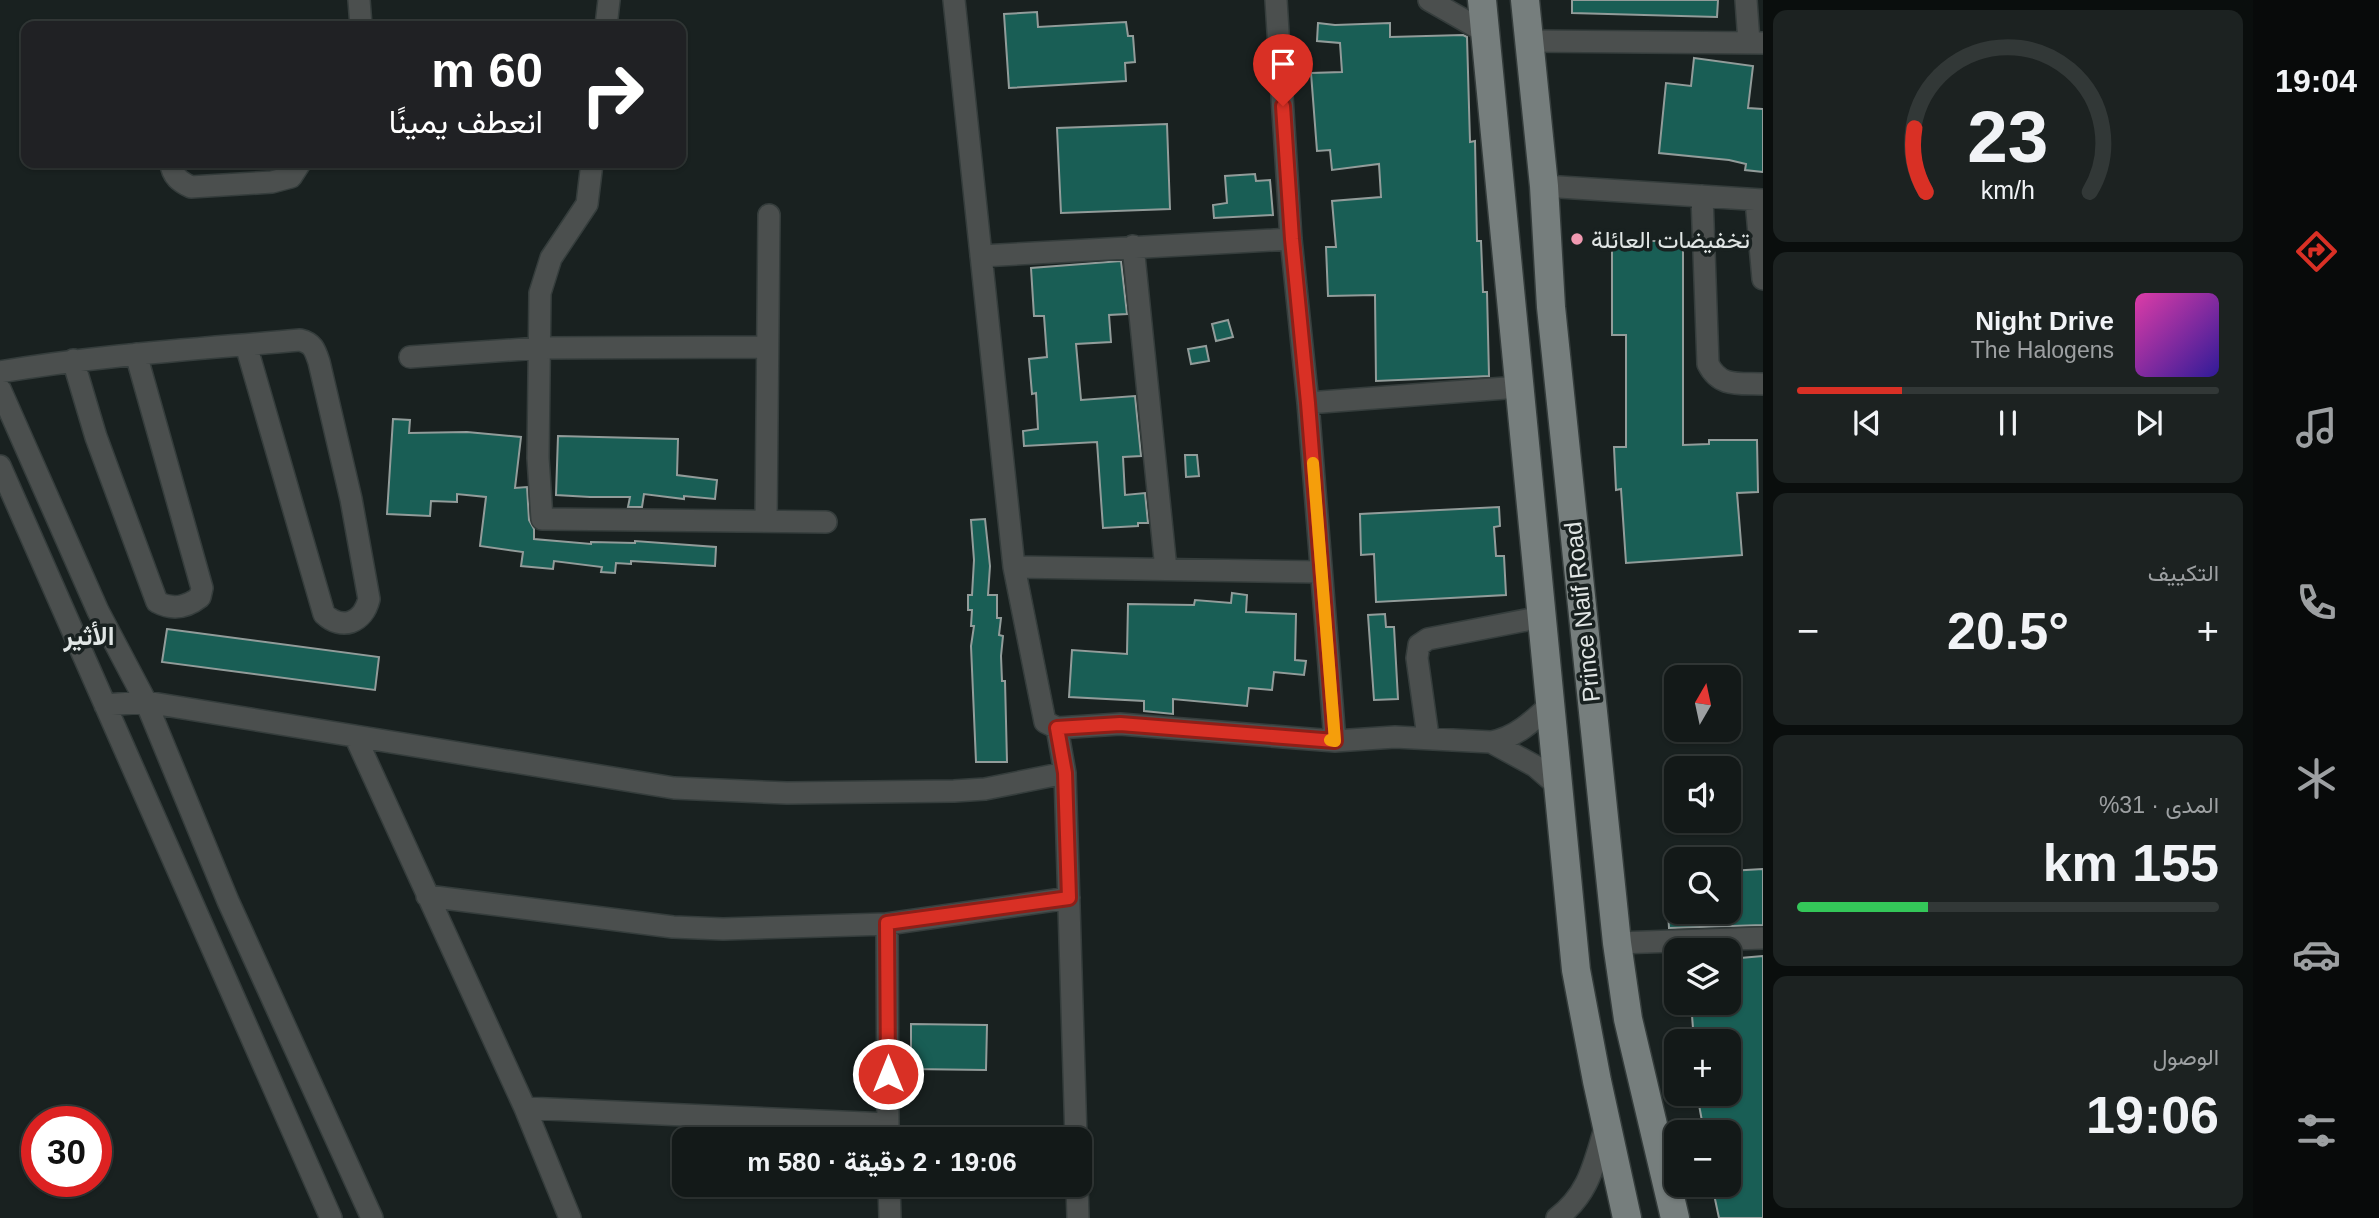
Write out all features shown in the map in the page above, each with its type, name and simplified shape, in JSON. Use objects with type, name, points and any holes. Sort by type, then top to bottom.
[{"type":"main road","name":"Prince Naif Road","points":[[1482,0],[1576,970],[1627,1218]]},
{"type":"main road","name":"Prince Naif Road","points":[[1525,0],[1527,41],[1544,186],[1551,307],[1617,943],[1628,1019],[1675,1218]]},
{"type":"street","points":[[359,0],[361,21]]},
{"type":"street","points":[[607,21],[609,0]]},
{"type":"street","points":[[954,0],[1014,567],[1045,722],[1057,728],[1120,724],[1335,741],[1427,737],[1491,742],[1526,728],[1550,705]]},
{"type":"street","points":[[1276,0],[1292,239],[1335,741]]},
{"type":"street","points":[[1429,0],[1485,32]]},
{"type":"street","points":[[1527,41],[1756,42],[1746,0]]},
{"type":"street","points":[[172,168],[179,181],[191,187],[272,183],[290,177],[296,168]]},
{"type":"street","points":[[591,168],[587,204],[551,258],[540,293],[538,458],[542,519],[826,522]]},
{"type":"street","points":[[1544,186],[1759,200],[1763,279]]},
{"type":"street","points":[[1702,196],[1708,364],[1713,374],[1724,383],[1763,384]]},
{"type":"street","points":[[766,522],[769,215]]},
{"type":"street","points":[[981,256],[1292,239]]},
{"type":"street","points":[[1133,246],[1166,569]]},
{"type":"street","points":[[0,372],[73,360],[300,340],[308,341],[319,362],[351,499],[369,599],[366,612],[357,619],[343,623],[332,622],[324,614],[246,345]]},
{"type":"street","points":[[410,357],[539,348],[767,348]]},
{"type":"street","points":[[73,360],[96,437],[157,602],[166,607],[182,607],[200,597],[202,588],[136,354]]},
{"type":"street","points":[[1308,403],[1520,387]]},
{"type":"street","points":[[0,389],[98,611],[146,702],[228,901],[372,1218]]},
{"type":"street","points":[[0,466],[74,628],[105,705],[331,1218]]},
{"type":"street","points":[[1014,567],[1321,572]]},
{"type":"street","points":[[1427,737],[1418,658],[1419,645],[1428,639],[1542,617]]},
{"type":"street","points":[[105,705],[146,702],[674,788],[788,793],[954,791],[985,789],[1065,773]]},
{"type":"street","points":[[1057,728],[1065,773],[1076,1127]]},
{"type":"street","points":[[355,736],[525,1108],[570,1218]]},
{"type":"street","points":[[1491,742],[1535,766],[1558,786]]},
{"type":"street","points":[[427,896],[673,927],[723,929],[887,923],[1069,898]]},
{"type":"street","points":[[887,923],[888,1127]]},
{"type":"street","points":[[1617,943],[1763,937]]},
{"type":"street","points":[[525,1108],[825,1127]]},
{"type":"street","points":[[1557,1218],[1583,1193],[1606,1125]]},
{"type":"street","points":[[889,1197],[890,1218]]},
{"type":"street","points":[[1077,1197],[1078,1218]]},
{"type":"building","points":[[1572,0],[1718,0],[1717,17],[1572,13]]},
{"type":"building","points":[[1037,12],[1038,27],[1126,22],[1128,36],[1133,36],[1135,62],[1125,63],[1126,81],[1009,88],[1004,14]]},
{"type":"building","points":[[1318,23],[1390,23],[1390,37],[1467,37],[1470,142],[1475,141],[1477,241],[1481,241],[1483,292],[1487,292],[1489,376],[1376,381],[1375,295],[1328,296],[1326,247],[1336,247],[1332,201],[1381,197],[1379,164],[1332,170],[1330,150],[1317,151],[1311,73],[1342,72],[1340,43],[1317,41]]},
{"type":"building","points":[[1694,58],[1753,66],[1748,108],[1763,109],[1763,172],[1745,170],[1746,164],[1729,160],[1659,153],[1666,83],[1691,86]]},
{"type":"building","points":[[1167,124],[1170,209],[1061,213],[1057,128]]},
{"type":"building","points":[[1255,174],[1256,181],[1270,180],[1273,215],[1214,218],[1213,205],[1227,203],[1225,176]]},
{"type":"building","points":[[1612,241],[1683,241],[1683,445],[1709,444],[1709,440],[1757,440],[1758,492],[1737,493],[1742,555],[1626,563],[1621,489],[1616,490],[1614,447],[1626,447],[1626,335],[1612,335]]},
{"type":"building","points":[[1121,261],[1127,314],[1109,315],[1111,342],[1076,344],[1081,400],[1135,396],[1141,456],[1123,457],[1125,495],[1145,493],[1148,523],[1103,528],[1097,442],[1024,446],[1023,431],[1038,429],[1036,393],[1032,394],[1029,359],[1047,357],[1044,316],[1034,316],[1031,268]]},
{"type":"building","points":[[1228,320],[1233,337],[1216,341],[1212,324]]},
{"type":"building","points":[[1206,346],[1209,361],[1191,364],[1188,349]]},
{"type":"building","points":[[393,419],[410,420],[409,433],[467,432],[521,437],[515,488],[527,487],[529,520],[534,529],[534,539],[591,544],[635,541],[716,547],[715,566],[631,561],[631,564],[616,563],[615,573],[601,572],[602,567],[554,561],[553,569],[521,566],[523,552],[480,546],[486,497],[457,494],[457,502],[431,501],[430,516],[387,514]]},
{"type":"building","points":[[558,436],[678,439],[677,475],[717,480],[715,499],[684,496],[684,499],[644,494],[642,507],[628,507],[630,497],[556,495]]},
{"type":"building","points":[[1185,455],[1197,455],[1199,476],[1186,477]]},
{"type":"building","points":[[1499,507],[1500,526],[1494,527],[1496,556],[1504,556],[1506,595],[1376,602],[1374,554],[1361,555],[1360,514]]},
{"type":"building","points":[[985,519],[990,566],[988,595],[997,595],[997,618],[1001,618],[999,635],[1003,636],[1001,656],[1002,681],[1005,681],[1007,762],[976,762],[971,646],[974,626],[971,626],[972,610],[968,610],[968,595],[972,595],[974,560],[971,520]]},
{"type":"building","points":[[1232,593],[1247,595],[1246,612],[1296,614],[1295,660],[1306,661],[1304,675],[1274,672],[1272,690],[1249,688],[1247,706],[1173,699],[1173,714],[1144,711],[1144,701],[1069,697],[1072,650],[1127,654],[1128,604],[1194,605],[1195,600],[1231,603]]},
{"type":"building","points":[[1385,614],[1386,627],[1394,627],[1398,699],[1374,700],[1368,615]]},
{"type":"building","points":[[167,629],[379,657],[375,690],[162,662]]},
{"type":"building","points":[[1763,869],[1763,925],[1669,928],[1669,924],[1741,924],[1741,870]]},
{"type":"building","points":[[1763,956],[1763,1218],[1719,1218],[1715,1197],[1741,1197],[1741,1120],[1702,1120],[1699,1106],[1741,1106],[1741,1029],[1693,1029],[1692,1015],[1741,1015],[1741,958]]},
{"type":"building","points":[[911,1024],[987,1025],[986,1070],[911,1069]]},
{"type":"slow traffic","points":[[1313,463],[1335,741],[1330,740]]},
{"type":"place","name":"تخفيضات العائلة","points":[[1577,239]]},
{"type":"district","name":"الأثير","points":[[89,636]]},
{"type":"route","points":[[888,1074],[887,923],[1069,898],[1065,773],[1057,728],[1120,724],[1335,741],[1283,106]]}]
